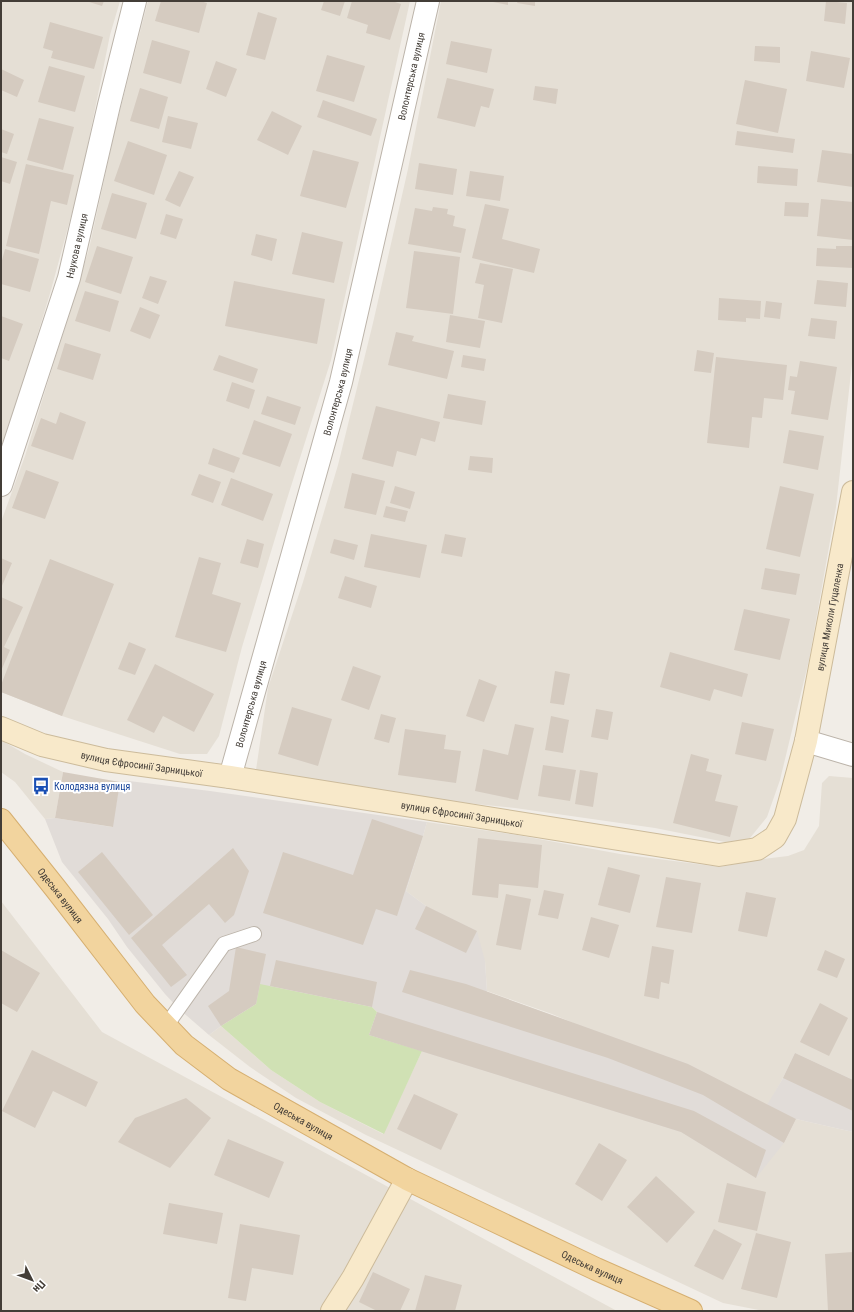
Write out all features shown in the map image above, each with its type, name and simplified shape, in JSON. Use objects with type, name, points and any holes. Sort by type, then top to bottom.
[{"type":"main road","name":"Одеська вулиця","points":[[1,820],[145,1004],[184,1045],[229,1079],[407,1179],[596,1269],[692,1311]]},
{"type":"street","name":"Наукова вулиця","points":[[1,485],[69,278],[135,1]]},
{"type":"street","name":"Волонтерська вулиця","points":[[230,778],[341,382],[428,1]]},
{"type":"street","name":"вулиця Миколи Гуцаленка","points":[[806,741],[853,492]]},
{"type":"street","name":"вулиця Єфросинії Зарницької","points":[[1,728],[42,745],[106,760],[230,778],[719,855],[757,849],[775,837],[785,819],[806,741]]},
{"type":"street","points":[[806,741],[853,755]]},
{"type":"street","points":[[332,1311],[353,1278],[407,1179]]},
{"type":"lane","points":[[166,1026],[224,944],[254,934]]},
{"type":"shaded area","points":[[1,1],[120,1],[110,35],[80,183],[51,290],[18,399],[1,447]]},
{"type":"shaded area","points":[[148,1],[410,1],[331,360],[242,647],[219,736],[207,754],[180,754],[62,716],[1,692],[1,522],[25,456],[89,249],[115,130]]},
{"type":"shaded area","points":[[441,1],[853,1],[853,355],[836,507],[809,660],[780,780],[767,817],[750,838],[730,843],[655,828],[515,808],[419,798],[318,783],[256,770],[268,688],[303,582],[338,465],[373,323],[408,169]]},
{"type":"shaded area","points":[[1,740],[25,754],[63,772],[55,818],[45,819],[15,782],[1,772]]},
{"type":"shaded area","points":[[829,776],[853,778],[853,1080],[795,1053],[768,1105],[552,1014],[487,991],[485,961],[426,906],[406,891],[427,822],[517,835],[620,854],[720,867],[788,856],[804,850],[819,826],[822,783]]},
{"type":"shaded area","points":[[129,781],[427,822],[406,891],[426,906],[477,931],[485,961],[487,992],[688,1064],[767,1105],[783,1078],[795,1053],[853,1080],[853,1132],[796,1119],[784,1143],[756,1178],[681,1132],[369,1035],[377,1012],[372,1007],[270,986],[256,1004],[209,1035],[179,1009],[165,994],[127,947],[108,919],[62,862],[45,819],[55,818],[112,827],[120,782]]},
{"type":"shaded area","points":[[1,901],[102,1032],[617,1311],[1,1311]]},
{"type":"shaded area","points":[[221,1026],[271,1070],[320,1102],[383,1134],[422,1051],[784,1143],[796,1119],[853,1132],[853,1311],[764,1311],[723,1303],[366,1135],[296,1098],[250,1067],[209,1035]]},
{"type":"green space","points":[[260,984],[372,1007],[377,1012],[369,1035],[422,1051],[384,1134],[320,1102],[271,1070],[221,1026],[256,1004]]},
{"type":"building","points":[[86,1],[104,1],[102,6]]},
{"type":"building","points":[[161,1],[200,1],[207,3],[199,33],[155,21]]},
{"type":"building","points":[[324,1],[345,1],[340,16],[321,10]]},
{"type":"building","points":[[352,1],[392,1],[401,4],[390,40],[366,33],[368,25],[347,18]]},
{"type":"building","points":[[488,1],[508,1],[508,5]]},
{"type":"building","points":[[518,1],[535,1],[535,6],[517,3]]},
{"type":"building","points":[[826,1],[847,3],[845,24],[824,21]]},
{"type":"building","points":[[258,12],[277,18],[265,60],[246,55]]},
{"type":"building","points":[[50,22],[103,37],[94,69],[51,58],[53,51],[43,48]]},
{"type":"building","points":[[152,40],[190,51],[181,84],[143,73]]},
{"type":"building","points":[[451,41],[492,49],[487,73],[446,64]]},
{"type":"building","points":[[755,46],[780,47],[780,63],[754,61]]},
{"type":"building","points":[[811,51],[850,58],[844,88],[806,81]]},
{"type":"building","points":[[327,55],[365,66],[354,102],[316,91]]},
{"type":"building","points":[[216,61],[237,69],[226,97],[206,89]]},
{"type":"building","points":[[49,66],[85,76],[75,112],[38,102]]},
{"type":"building","points":[[1,69],[24,80],[17,97],[1,90]]},
{"type":"building","points":[[447,78],[494,89],[489,108],[481,106],[475,127],[437,118]]},
{"type":"building","points":[[745,80],[787,89],[778,133],[736,124]]},
{"type":"building","points":[[535,86],[558,89],[556,104],[533,100]]},
{"type":"building","points":[[140,88],[168,97],[159,129],[130,121]]},
{"type":"building","points":[[323,100],[377,119],[371,136],[317,117]]},
{"type":"building","points":[[272,111],[302,126],[288,155],[257,140]]},
{"type":"building","points":[[168,116],[198,123],[191,149],[162,142]]},
{"type":"building","points":[[39,118],[74,127],[63,170],[27,160]]},
{"type":"building","points":[[1,129],[14,134],[7,154],[1,152]]},
{"type":"building","points":[[737,131],[795,139],[793,153],[735,145]]},
{"type":"building","points":[[128,141],[167,155],[154,195],[114,181]]},
{"type":"building","points":[[313,150],[359,162],[346,208],[300,196]]},
{"type":"building","points":[[822,150],[853,154],[853,187],[817,182]]},
{"type":"building","points":[[1,157],[17,162],[10,184],[1,181]]},
{"type":"building","points":[[419,163],[457,169],[453,195],[415,189]]},
{"type":"building","points":[[26,164],[74,175],[67,205],[51,201],[39,254],[6,246]]},
{"type":"building","points":[[758,166],[798,169],[797,186],[757,183]]},
{"type":"building","points":[[179,171],[194,177],[180,207],[165,200]]},
{"type":"building","points":[[470,171],[504,176],[500,201],[466,196]]},
{"type":"building","points":[[112,193],[147,203],[136,239],[101,229]]},
{"type":"building","points":[[821,199],[853,202],[853,240],[817,236]]},
{"type":"building","points":[[785,202],[809,203],[808,217],[784,216]]},
{"type":"building","points":[[485,204],[509,209],[502,239],[540,249],[534,273],[472,258]]},
{"type":"building","points":[[433,207],[448,209],[447,214],[455,216],[453,226],[466,229],[461,253],[408,244],[415,208],[432,211]]},
{"type":"building","points":[[166,214],[183,219],[176,239],[160,234]]},
{"type":"building","points":[[302,232],[343,242],[334,283],[292,274]]},
{"type":"building","points":[[256,234],[277,239],[272,261],[251,255]]},
{"type":"building","points":[[97,246],[133,257],[121,294],[85,282]]},
{"type":"building","points":[[836,246],[853,246],[853,268],[816,266],[817,248],[836,249]]},
{"type":"building","points":[[5,249],[39,259],[30,292],[1,284],[1,264]]},
{"type":"building","points":[[414,251],[460,257],[453,314],[406,308]]},
{"type":"building","points":[[480,263],[513,269],[502,323],[478,318],[484,285],[475,283]]},
{"type":"building","points":[[150,276],[167,281],[158,304],[142,298]]},
{"type":"building","points":[[817,280],[848,283],[846,307],[814,304]]},
{"type":"building","points":[[234,281],[325,299],[317,344],[225,326]]},
{"type":"building","points":[[85,291],[119,301],[110,332],[75,321]]},
{"type":"building","points":[[719,298],[761,301],[760,319],[746,318],[746,322],[718,320]]},
{"type":"building","points":[[766,301],[782,303],[780,319],[764,317]]},
{"type":"building","points":[[140,307],[160,315],[150,339],[130,331]]},
{"type":"building","points":[[450,315],[485,321],[480,348],[446,342]]},
{"type":"building","points":[[1,316],[23,324],[9,361],[1,358]]},
{"type":"building","points":[[811,318],[837,321],[835,339],[808,336]]},
{"type":"building","points":[[396,332],[414,336],[412,341],[454,351],[447,379],[388,365]]},
{"type":"building","points":[[65,343],[101,354],[93,380],[57,369]]},
{"type":"building","points":[[697,350],[714,353],[711,373],[694,371]]},
{"type":"building","points":[[219,355],[258,369],[253,383],[213,370]]},
{"type":"building","points":[[463,355],[486,359],[484,371],[461,367]]},
{"type":"building","points":[[716,357],[787,365],[783,400],[764,398],[762,418],[752,417],[749,448],[707,443]]},
{"type":"building","points":[[800,361],[837,367],[828,420],[791,414],[795,391],[788,390],[790,376],[797,377]]},
{"type":"building","points":[[232,382],[255,390],[249,409],[226,401]]},
{"type":"building","points":[[448,394],[486,401],[482,425],[443,418]]},
{"type":"building","points":[[267,396],[301,407],[295,425],[261,414]]},
{"type":"building","points":[[376,406],[440,422],[435,442],[421,438],[416,456],[397,451],[393,467],[362,459]]},
{"type":"building","points":[[60,412],[86,422],[73,460],[31,446],[41,418],[56,424]]},
{"type":"building","points":[[254,420],[292,434],[280,467],[242,454]]},
{"type":"building","points":[[789,430],[824,436],[818,470],[783,463]]},
{"type":"building","points":[[213,448],[240,458],[234,473],[208,464]]},
{"type":"building","points":[[470,456],[493,458],[492,473],[468,470]]},
{"type":"building","points":[[26,470],[59,482],[45,519],[12,508]]},
{"type":"building","points":[[352,473],[385,481],[376,515],[344,508]]},
{"type":"building","points":[[199,474],[221,482],[213,503],[191,495]]},
{"type":"building","points":[[231,478],[273,494],[263,521],[221,505]]},
{"type":"building","points":[[395,486],[415,492],[410,509],[390,503]]},
{"type":"building","points":[[780,486],[814,494],[800,557],[766,549]]},
{"type":"building","points":[[386,506],[408,511],[405,522],[383,517]]},
{"type":"building","points":[[371,534],[427,545],[420,578],[364,567]]},
{"type":"building","points":[[445,534],[466,538],[462,557],[441,553]]},
{"type":"building","points":[[247,539],[264,544],[258,568],[240,563]]},
{"type":"building","points":[[334,539],[358,545],[354,560],[330,553]]},
{"type":"building","points":[[199,557],[221,563],[212,594],[241,603],[226,652],[175,637]]},
{"type":"building","points":[[1,558],[12,563],[1,588]]},
{"type":"building","points":[[50,559],[114,584],[62,716],[1,692],[1,685]]},
{"type":"building","points":[[765,568],[800,574],[796,595],[761,589]]},
{"type":"building","points":[[345,576],[377,586],[371,608],[338,598]]},
{"type":"building","points":[[1,597],[23,607],[4,647],[10,650],[1,671]]},
{"type":"building","points":[[744,609],[790,619],[780,660],[734,650]]},
{"type":"building","points":[[129,642],[146,649],[135,675],[118,669]]},
{"type":"building","points":[[670,652],[748,674],[742,697],[714,689],[710,701],[660,687]]},
{"type":"building","points":[[155,664],[214,694],[194,732],[163,716],[154,733],[127,720]]},
{"type":"building","points":[[353,666],[381,676],[369,710],[341,700]]},
{"type":"building","points":[[555,671],[570,674],[564,705],[550,703]]},
{"type":"building","points":[[479,679],[497,686],[484,722],[466,716]]},
{"type":"building","points":[[292,707],[332,719],[318,766],[278,754]]},
{"type":"building","points":[[596,709],[613,712],[608,740],[591,737]]},
{"type":"building","points":[[381,714],[396,718],[389,743],[374,739]]},
{"type":"building","points":[[551,716],[569,720],[563,753],[545,750]]},
{"type":"building","points":[[742,722],[774,729],[766,761],[735,754]]},
{"type":"building","points":[[515,724],[534,728],[518,800],[475,791],[483,749],[508,755]]},
{"type":"building","points":[[405,729],[446,735],[444,749],[461,751],[456,783],[398,775]]},
{"type":"building","points":[[691,754],[709,759],[706,771],[722,775],[715,801],[738,806],[730,837],[673,823]]},
{"type":"building","points":[[543,765],[576,770],[570,801],[538,796]]},
{"type":"building","points":[[580,770],[598,773],[593,807],[575,804]]},
{"type":"building","points":[[63,772],[120,782],[113,827],[55,818]]},
{"type":"building","points":[[372,819],[423,836],[397,916],[376,909],[363,945],[263,913],[283,852],[353,875]]},
{"type":"building","points":[[478,838],[542,845],[538,888],[499,884],[498,898],[472,895]]},
{"type":"building","points":[[233,848],[249,871],[234,915],[225,923],[209,904],[162,945],[187,975],[171,987],[131,938]]},
{"type":"building","points":[[102,852],[153,915],[129,935],[78,872]]},
{"type":"building","points":[[608,867],[640,875],[630,913],[598,905]]},
{"type":"building","points":[[666,877],[701,883],[692,933],[656,927]]},
{"type":"building","points":[[544,890],[564,894],[558,919],[538,915]]},
{"type":"building","points":[[746,892],[776,898],[767,937],[738,931]]},
{"type":"building","points":[[506,894],[531,899],[521,950],[496,945]]},
{"type":"building","points":[[426,906],[477,931],[466,953],[415,929]]},
{"type":"building","points":[[591,917],[619,925],[609,958],[582,950]]},
{"type":"building","points":[[652,946],[674,950],[669,984],[661,982],[659,999],[644,996]]},
{"type":"building","points":[[236,947],[266,954],[256,1004],[221,1026],[208,1006],[229,991]]},
{"type":"building","points":[[1,950],[40,973],[17,1012],[1,1003]]},
{"type":"building","points":[[825,950],[845,959],[837,978],[817,970]]},
{"type":"building","points":[[276,960],[377,982],[372,1007],[270,986]]},
{"type":"building","points":[[410,970],[466,984],[688,1064],[796,1119],[784,1143],[703,1095],[608,1058],[402,992]]},
{"type":"building","points":[[820,1003],[848,1018],[829,1056],[800,1042]]},
{"type":"building","points":[[377,1012],[694,1111],[766,1150],[756,1178],[681,1132],[369,1035]]},
{"type":"building","points":[[32,1050],[98,1082],[86,1107],[53,1091],[35,1128],[2,1111]]},
{"type":"building","points":[[795,1053],[853,1080],[853,1111],[783,1078]]},
{"type":"building","points":[[414,1094],[458,1114],[441,1150],[397,1129]]},
{"type":"building","points":[[186,1098],[211,1118],[170,1168],[118,1142],[135,1118]]},
{"type":"building","points":[[228,1139],[284,1162],[269,1198],[214,1175]]},
{"type":"building","points":[[599,1143],[627,1160],[602,1201],[575,1184]]},
{"type":"building","points":[[656,1176],[695,1212],[667,1243],[627,1207]]},
{"type":"building","points":[[727,1183],[766,1192],[757,1231],[718,1222]]},
{"type":"building","points":[[169,1203],[223,1213],[217,1244],[163,1234]]},
{"type":"building","points":[[240,1224],[300,1235],[293,1275],[252,1268],[246,1301],[228,1298]]},
{"type":"building","points":[[714,1229],[742,1244],[723,1280],[694,1266]]},
{"type":"building","points":[[756,1233],[791,1242],[777,1298],[741,1289]]},
{"type":"building","points":[[853,1252],[853,1310],[828,1311],[825,1254]]},
{"type":"building","points":[[373,1272],[410,1289],[400,1311],[377,1311],[359,1302]]},
{"type":"building","points":[[425,1275],[462,1285],[455,1311],[415,1311]]},
{"type":"place","name":"Колодязна вулиця","points":[[41,786]]}]
